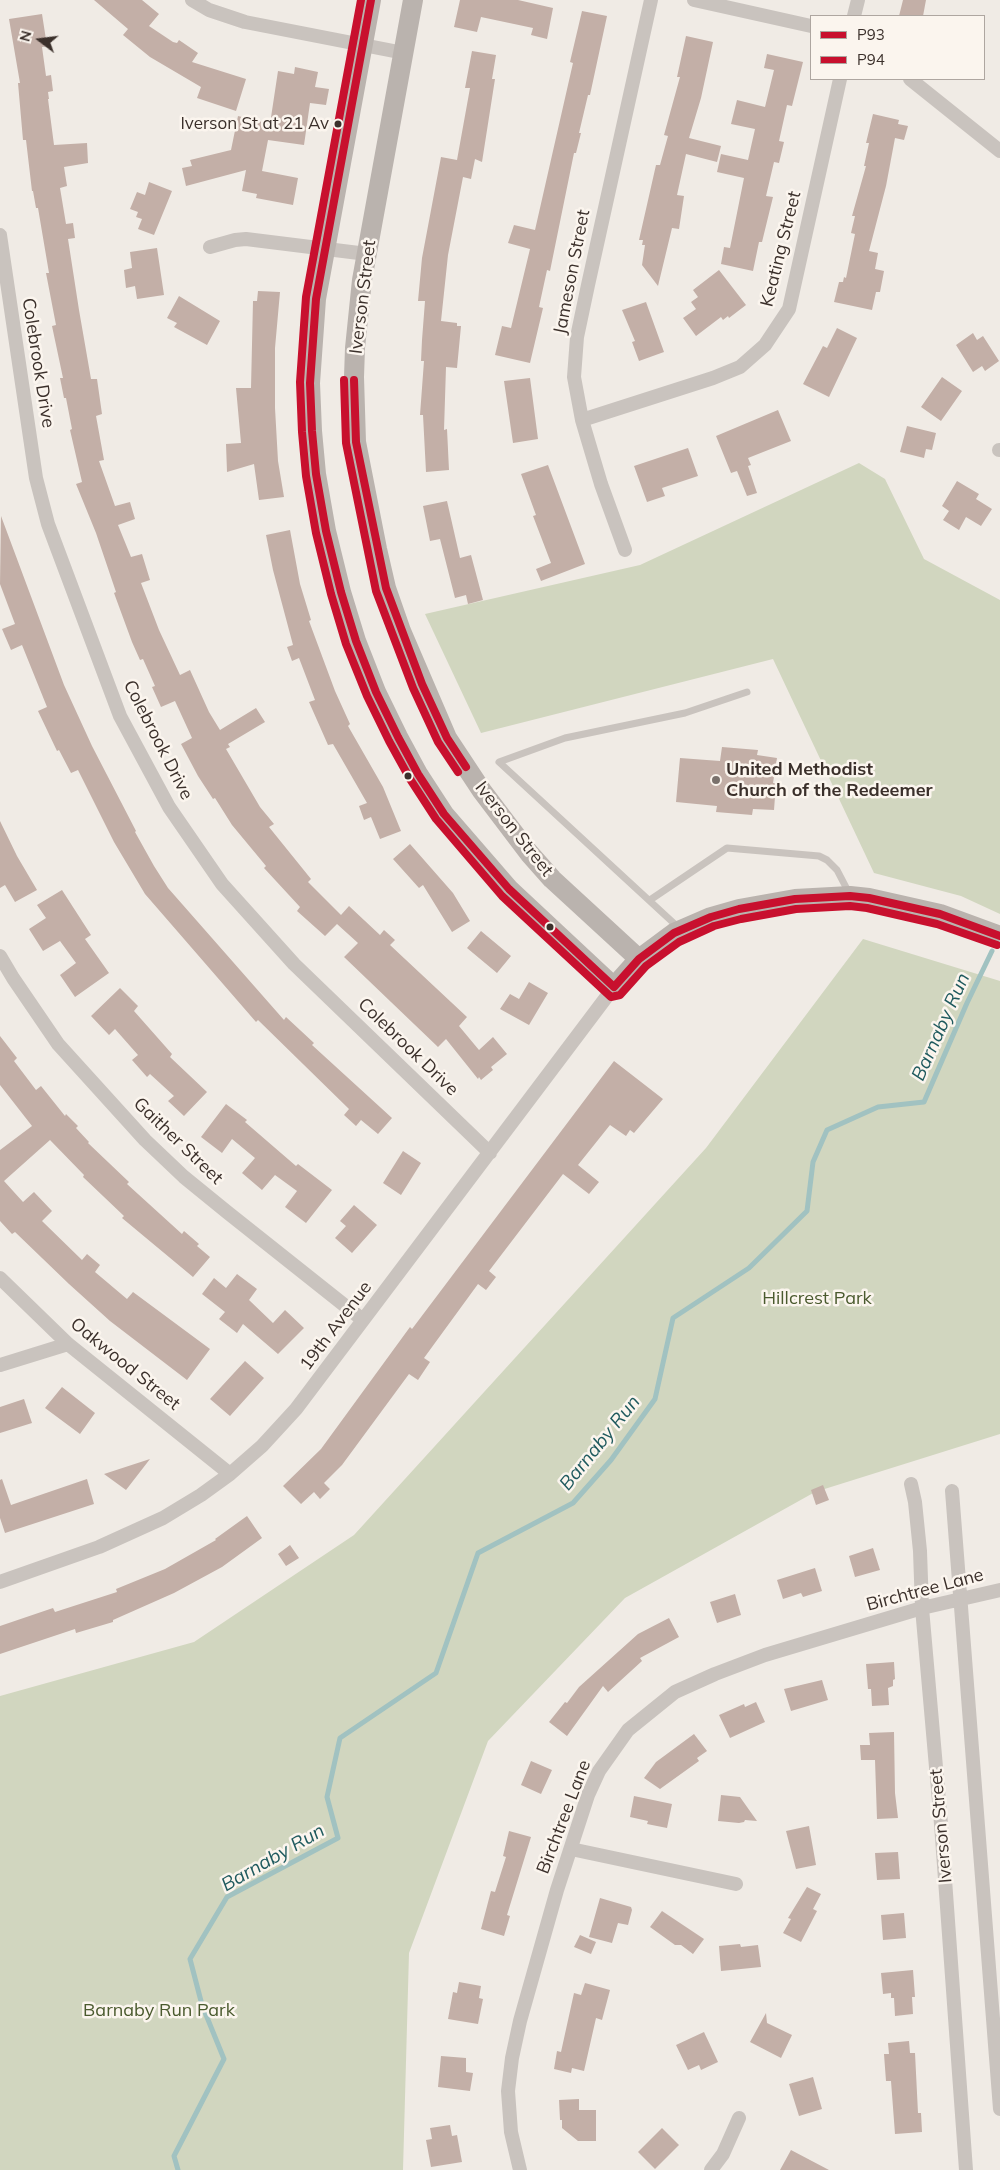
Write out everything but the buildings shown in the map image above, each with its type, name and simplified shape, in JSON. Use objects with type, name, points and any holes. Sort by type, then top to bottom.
[{"type":"main road","points":[[371,0],[316,299],[310,383],[312,432],[316,474],[326,531],[341,592],[356,641],[376,692],[398,737],[418,774],[444,814],[509,889],[614,987],[639,959],[656,945],[681,930],[712,917],[758,904],[795,899],[850,896],[904,905],[931,912],[1000,936]]},
{"type":"main road","name":"Iverson Street","points":[[412,0],[367,254],[355,348],[356,442],[377,550],[386,588],[401,631],[447,738],[482,792],[529,853],[552,879],[639,959]]},
{"type":"street","points":[[192,0],[209,10],[245,22],[404,53]]},
{"type":"street","name":"Jameson Street","points":[[625,550],[601,484],[582,420],[574,377],[577,336],[651,0]]},
{"type":"street","points":[[694,0],[810,26]]},
{"type":"street","points":[[854,15],[858,0]]},
{"type":"street","name":"Keating Street","points":[[582,420],[720,376],[740,367],[765,345],[789,309],[840,80]]},
{"type":"street","points":[[911,80],[1000,151]]},
{"type":"street","name":"Colebrook Drive","points":[[0,235],[36,478],[48,524],[76,603],[125,724],[169,807],[222,884],[294,964],[490,1152]]},
{"type":"street","points":[[210,247],[235,240],[246,240],[367,254]]},
{"type":"street","name":"Gaither Street","points":[[0,956],[58,1044],[145,1140],[184,1177],[364,1320]]},
{"type":"street","name":"19th Avenue","points":[[0,1582],[99,1547],[163,1518],[201,1495],[230,1474],[262,1446],[296,1409],[614,987]]},
{"type":"street","name":"Oakwood Street","points":[[0,1278],[68,1344],[230,1474]]},
{"type":"street","points":[[0,1365],[68,1344]]},
{"type":"street","name":"Iverson Street","points":[[911,1484],[915,1502],[920,1551],[922,1608],[941,1824],[966,2170]]},
{"type":"street","name":"Iverson Street","points":[[952,1491],[1000,2108]]},
{"type":"street","name":"Birchtree Lane","points":[[520,2170],[511,2132],[508,2092],[512,2058],[549,1916],[588,1795],[599,1771],[628,1730],[674,1692],[765,1655],[922,1608],[1000,1590]]},
{"type":"street","points":[[571,1849],[736,1884]]},
{"type":"street","points":[[711,2170],[723,2154],[740,2118]]},
{"type":"lane","points":[[681,930],[499,762],[565,738],[676,715],[747,692]]},
{"type":"lane","points":[[650,900],[727,848],[819,856],[827,860],[837,870],[850,896]]},
{"type":"green space","points":[[859,463],[885,479],[924,559],[1000,600],[1000,914],[961,896],[874,873],[773,659],[481,733],[425,614],[640,565]]},
{"type":"green space","name":"Hillcrest Park","points":[[863,939],[1000,981],[1000,1434],[815,1492],[625,1598],[488,1741],[409,1953],[403,2170],[0,2170],[0,1696],[194,1642],[354,1535],[706,1148]]},
{"type":"waterway","name":"Barnaby Run","points":[[178,2170],[174,2156],[224,2059],[202,2005],[190,1959],[227,1897],[338,1838],[327,1797],[340,1738],[436,1673],[478,1553],[573,1503],[611,1460],[655,1399],[673,1318],[749,1268],[807,1211],[813,1162],[827,1130],[878,1107],[924,1102],[992,951]]},
{"type":"transit line","name":"P94","points":[[361,0],[306,297],[300,382],[306,476],[316,533],[346,644],[367,696],[389,741],[410,779],[436,819],[502,896],[611,997],[620,995],[646,966],[679,942],[714,926],[796,909],[850,906],[867,908],[937,924],[997,945]]},
{"type":"transit line","name":"P93","points":[[371,0],[316,299],[310,383],[312,431],[316,474],[326,531],[341,592],[356,641],[376,692],[398,737],[418,774],[444,814],[509,889],[614,987],[639,959],[674,933],[711,917],[739,909],[795,899],[850,896],[869,898],[940,914],[1000,936]]},
{"type":"transit line","name":"P94","points":[[344,380],[346,443],[376,591],[413,688],[438,742],[458,772]]},
{"type":"transit line","name":"P93","points":[[354,380],[356,442],[386,588],[422,684],[447,738],[466,767]]},
{"type":"place","name":"Iverson St at 21 Av","points":[[338,124]]},
{"type":"place","name":"United Methodist Church of the Redeemer","points":[[716,780]]},
{"type":"park label","name":"Barnaby Run Park","points":[[159,2011]]}]
